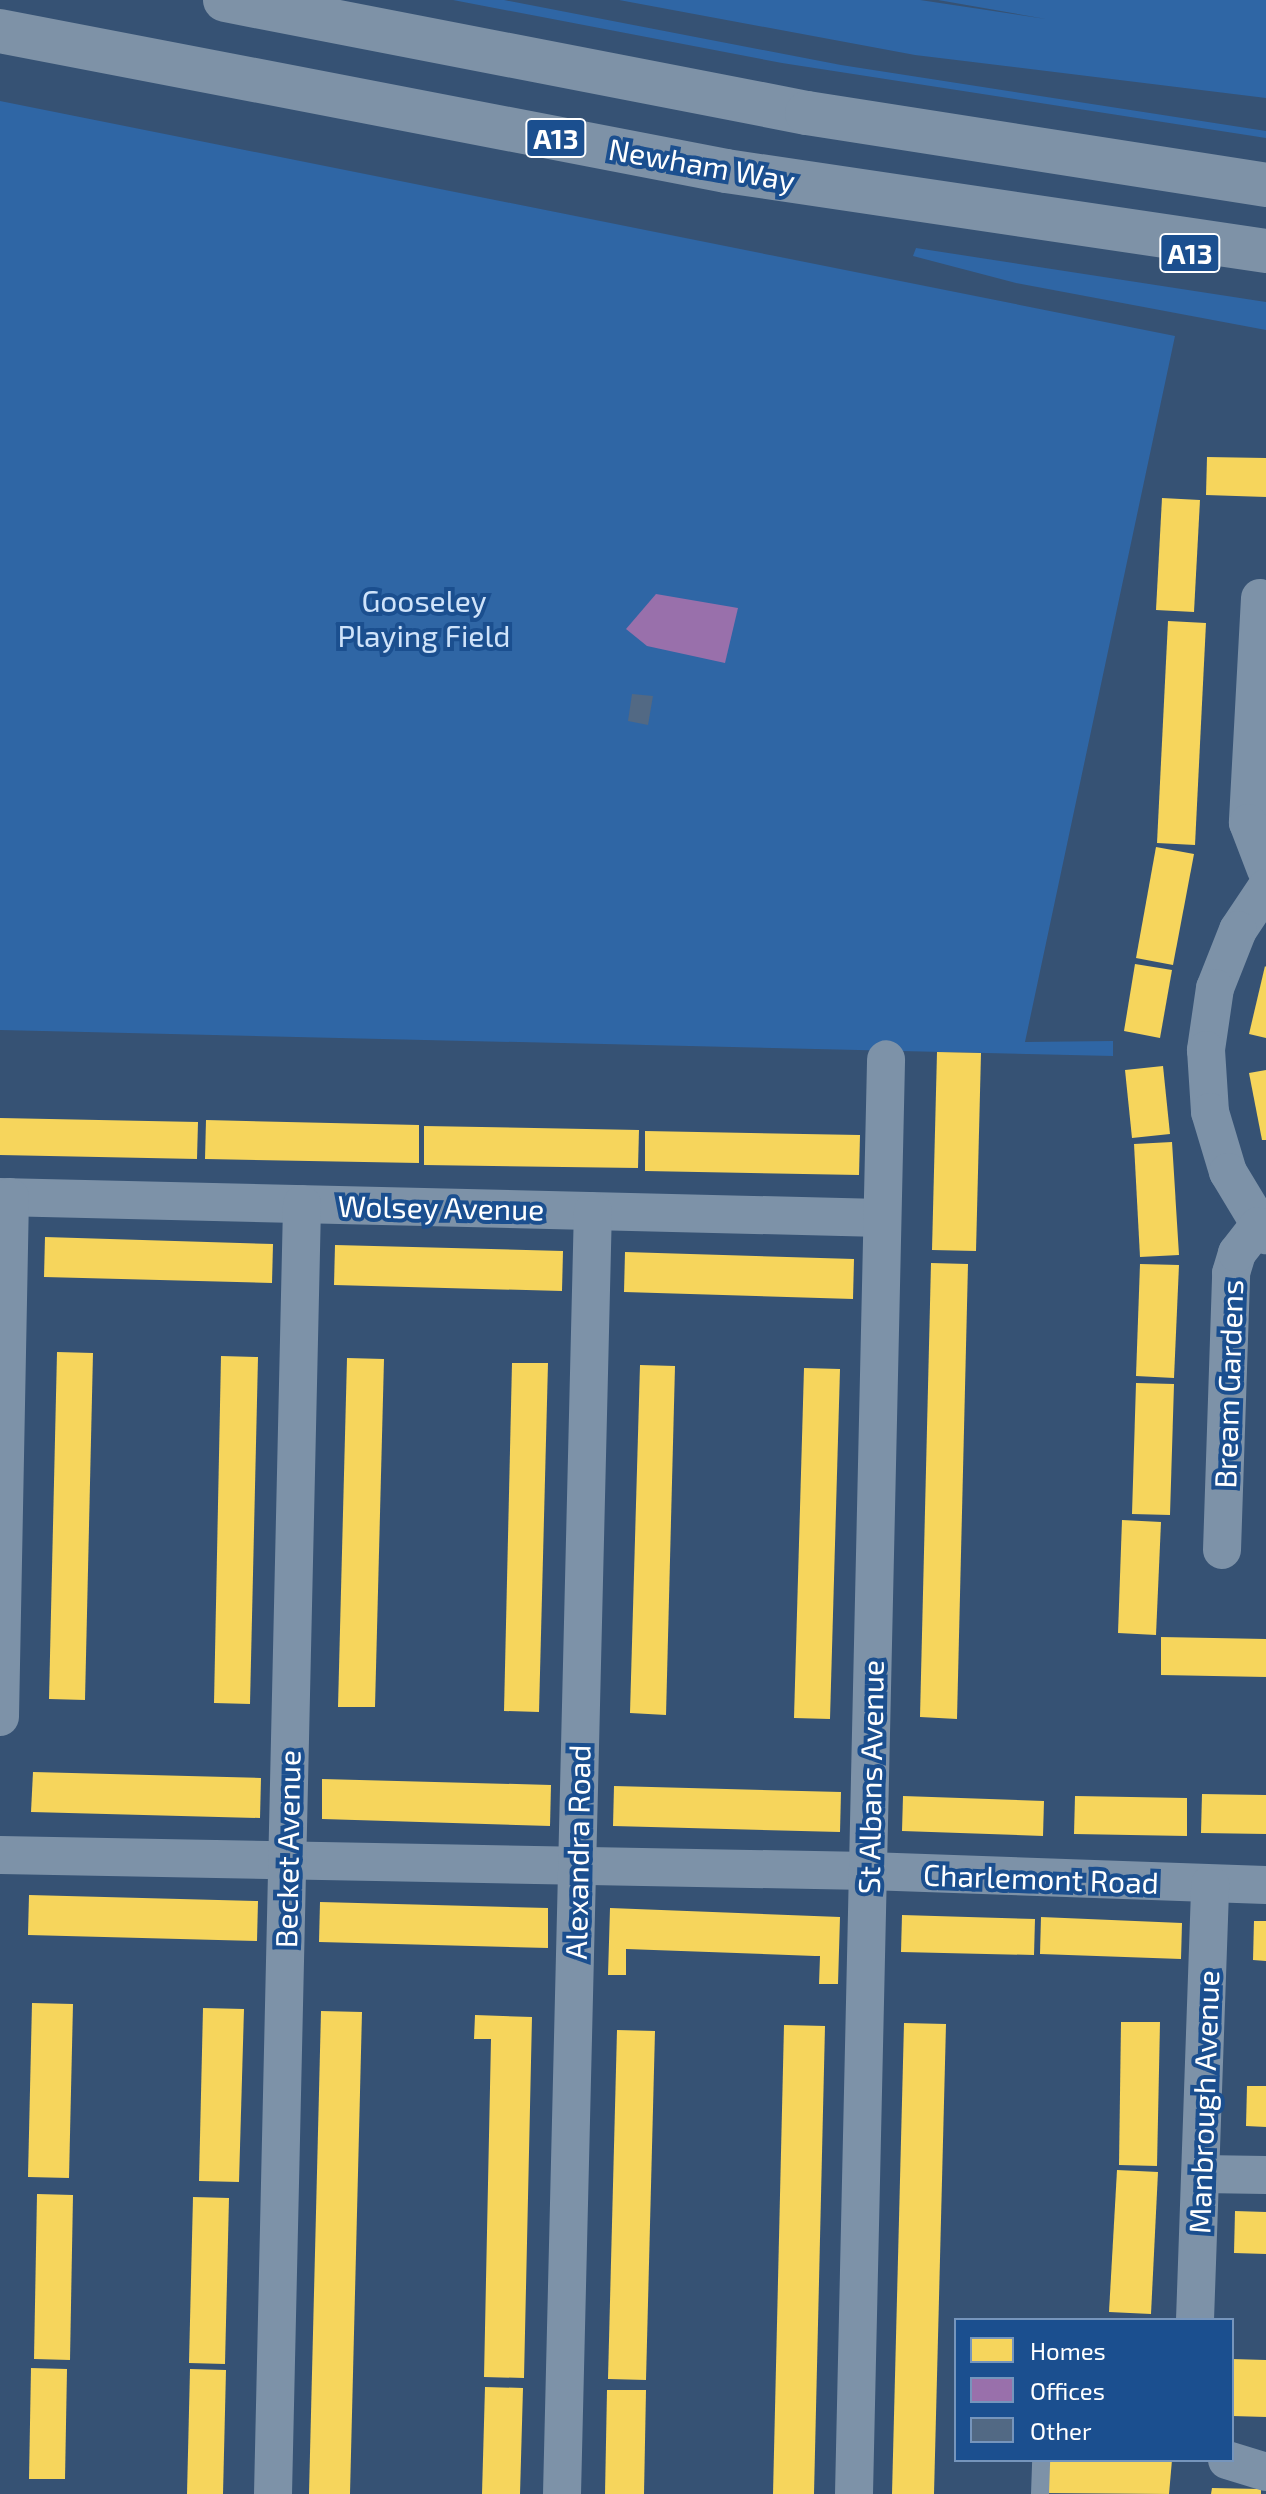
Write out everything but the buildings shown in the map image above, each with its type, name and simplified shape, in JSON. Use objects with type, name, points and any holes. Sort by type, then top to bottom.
[{"type":"highway","name":"A13","points":[[225,0],[807,113],[1266,185]]},
{"type":"highway","name":"Newham Way","points":[[0,31],[726,171],[1266,251]]},
{"type":"highway","name":"A13","points":[[1124,164],[1266,168]]},
{"type":"highway","name":"A13","points":[[1114,229],[1266,274]]},
{"type":"street","points":[[1260,598],[1248,823],[1266,870]]},
{"type":"street","points":[[1262,1231],[1228,1172],[1210,1112],[1206,1050],[1215,988],[1238,930],[1266,888]]},
{"type":"street","name":"St Albans Avenue","points":[[854,2494],[886,1059]]},
{"type":"street","points":[[0,1717],[5,1197]]},
{"type":"street","name":"Wolsey Avenue","points":[[5,1197],[882,1218]]},
{"type":"street","name":"Becket Avenue","points":[[273,2494],[302,1204]]},
{"type":"street","name":"Alexandra Road","points":[[562,2494],[593,1211]]},
{"type":"street","name":"Bream Gardens","points":[[1222,1550],[1231,1273],[1237,1253],[1262,1231]]},
{"type":"street","name":"Charlemont Road","points":[[0,1855],[868,1871],[1266,1885]]},
{"type":"street","name":"Manbrough Avenue","points":[[1195,2318],[1210,1884]]},
{"type":"street","points":[[1202,2174],[1266,2175]]},
{"type":"street","points":[[1234,2462],[1266,2472]]},
{"type":"lane","points":[[1040,2494],[1041,2462]]},
{"type":"green space","points":[[453,0],[504,0],[841,65],[1266,131],[1266,138],[782,63]]},
{"type":"green space","points":[[619,0],[920,0],[1046,19],[938,0],[1266,0],[1266,98],[915,55]]},
{"type":"green space","name":"Gooseley Playing Field","points":[[0,101],[1175,336],[1025,1042],[1113,1041],[1113,1056],[0,1030]]},
{"type":"green space","points":[[916,248],[1266,302],[1266,330],[1016,283],[913,256]]}]
